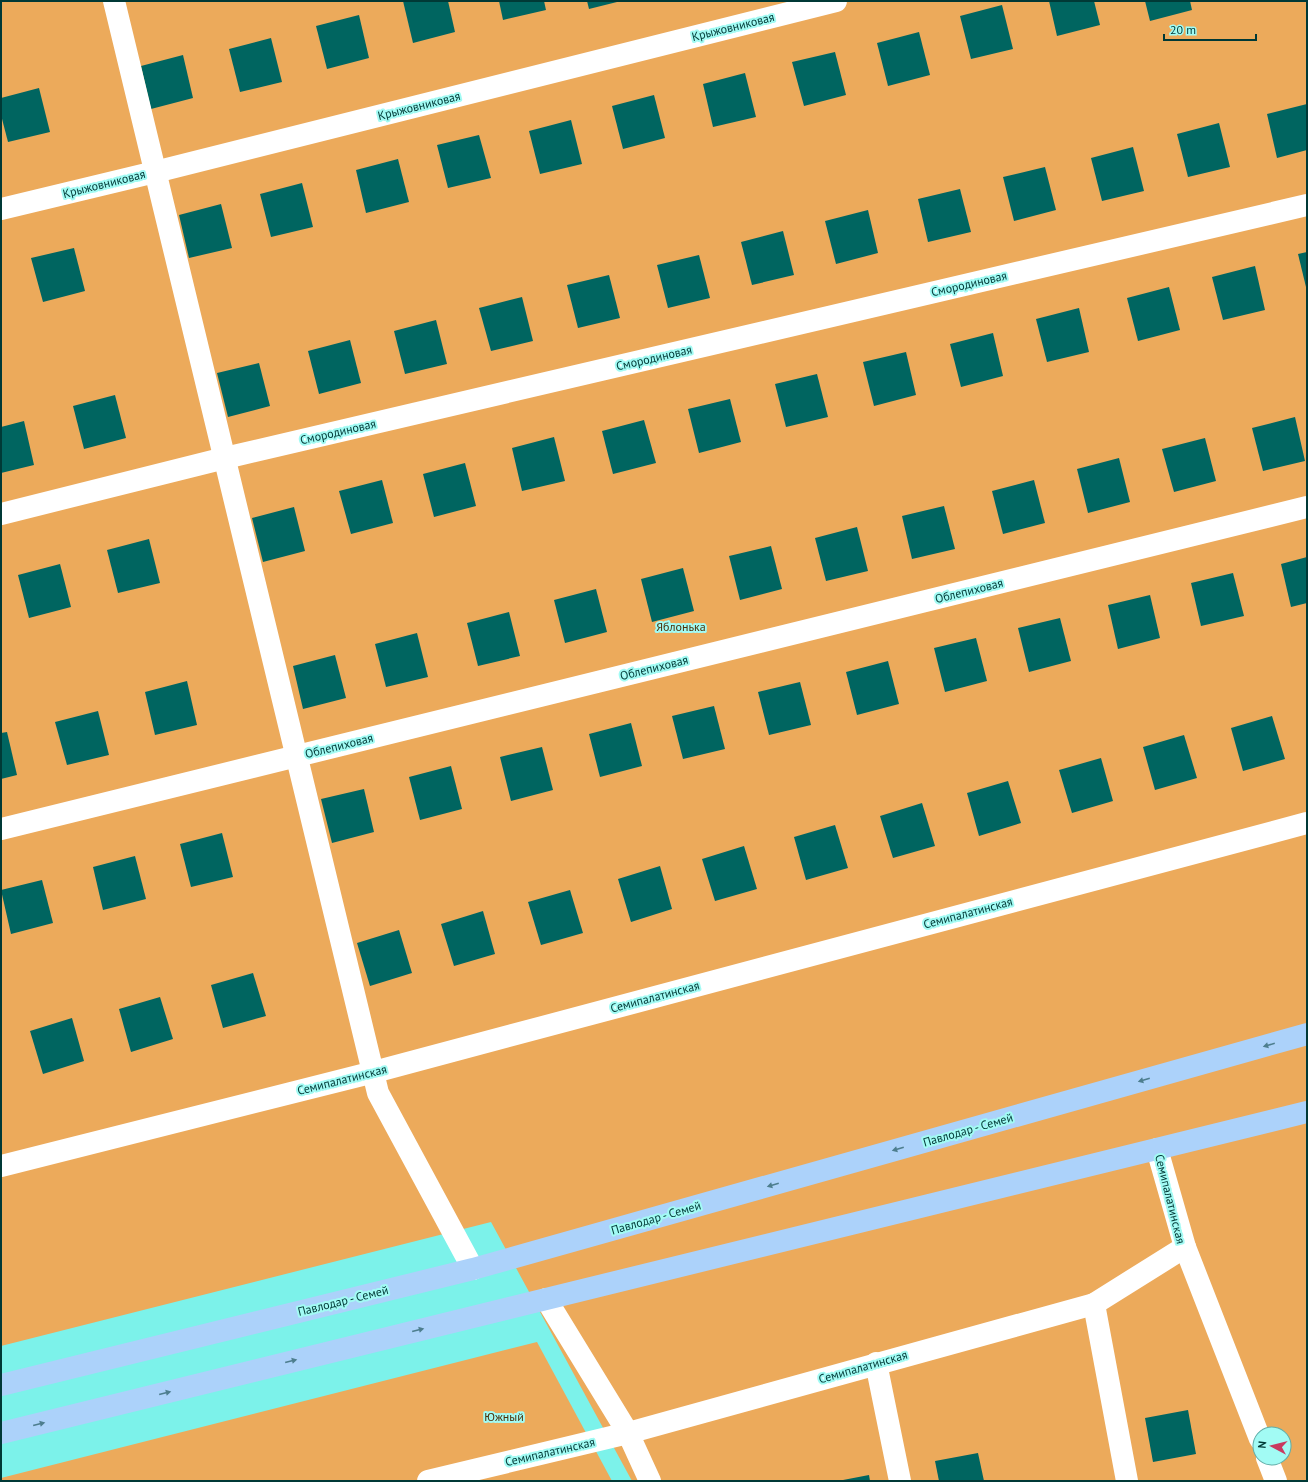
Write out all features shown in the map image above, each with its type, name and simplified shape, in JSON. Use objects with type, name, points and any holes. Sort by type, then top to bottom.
[{"type":"highway","name":"Павлодар - Семей","points":[[1,1386],[473,1269],[1307,1034]]},
{"type":"highway","points":[[1,1433],[1307,1112]]},
{"type":"street","points":[[114,1],[378,1093],[473,1269]]},
{"type":"street","name":"Крыжовниковая","points":[[1,209],[155,172],[836,1]]},
{"type":"street","name":"Смородиновая","points":[[1,514],[225,458],[1307,205]]},
{"type":"street","name":"Облепиховая","points":[[1,829],[1307,507]]},
{"type":"street","name":"Семипалатинская","points":[[1,1166],[374,1072],[1307,823]]},
{"type":"street","name":"Семипалатинская","points":[[428,1481],[628,1433],[876,1363],[1094,1304],[1185,1247],[1157,1149]]},
{"type":"street","points":[[1185,1247],[1255,1426]]},
{"type":"street","points":[[546,1299],[628,1433],[650,1481]]},
{"type":"street","points":[[1094,1304],[1127,1481]]},
{"type":"street","points":[[876,1363],[900,1481]]},
{"type":"street","points":[[1270,1466],[1276,1481]]},
{"type":"green space","name":"Яблонька","points":[[1,1],[1307,1],[1307,1481],[632,1481],[491,1222],[1,1346]]},
{"type":"green space","name":"Южный","points":[[537,1342],[612,1481],[1,1481],[1,1478]]},
{"type":"building","points":[[403,1],[448,1],[455,32],[413,43]]},
{"type":"building","points":[[499,1],[544,1],[546,10],[503,20]]},
{"type":"building","points":[[587,1],[617,1],[617,2],[589,9]]},
{"type":"building","points":[[1049,1],[1094,1],[1100,25],[1057,36]]},
{"type":"building","points":[[1145,1],[1190,1],[1192,10],[1150,21]]},
{"type":"building","points":[[1002,5],[1013,49],[971,59],[960,16]]},
{"type":"building","points":[[359,15],[369,58],[327,69],[316,26]]},
{"type":"building","points":[[919,32],[930,75],[888,86],[877,43]]},
{"type":"building","points":[[271,38],[282,82],[240,92],[229,49]]},
{"type":"building","points":[[835,52],[846,95],[804,106],[792,62]]},
{"type":"building","points":[[183,55],[193,98],[151,109],[141,66]]},
{"type":"building","points":[[745,73],[756,117],[713,127],[703,84]]},
{"type":"building","points":[[39,88],[50,132],[8,142],[1,115],[1,98]]},
{"type":"building","points":[[654,95],[665,138],[623,149],[612,106]]},
{"type":"building","points":[[1307,104],[1307,150],[1277,158],[1267,114]]},
{"type":"building","points":[[571,120],[582,164],[540,174],[529,131]]},
{"type":"building","points":[[1219,123],[1230,167],[1188,177],[1177,134]]},
{"type":"building","points":[[479,135],[491,178],[448,188],[437,145]]},
{"type":"building","points":[[1133,147],[1144,191],[1102,201],[1091,158]]},
{"type":"building","points":[[398,159],[409,202],[366,213],[356,170]]},
{"type":"building","points":[[1045,167],[1056,210],[1014,221],[1003,177]]},
{"type":"building","points":[[302,183],[313,227],[271,237],[260,194]]},
{"type":"building","points":[[960,189],[971,232],[928,242],[918,199]]},
{"type":"building","points":[[221,204],[232,248],[189,258],[179,215]]},
{"type":"building","points":[[868,210],[878,253],[836,264],[825,221]]},
{"type":"building","points":[[783,231],[794,275],[752,285],[741,242]]},
{"type":"building","points":[[74,248],[85,291],[43,302],[31,258]]},
{"type":"building","points":[[1307,252],[1307,287],[1306,287],[1298,254]]},
{"type":"building","points":[[699,255],[710,298],[668,308],[657,265]]},
{"type":"building","points":[[1255,266],[1265,310],[1223,320],[1212,277]]},
{"type":"building","points":[[609,275],[620,318],[578,328],[567,285]]},
{"type":"building","points":[[1169,287],[1180,330],[1138,341],[1127,298]]},
{"type":"building","points":[[522,297],[533,341],[491,351],[479,308]]},
{"type":"building","points":[[1079,308],[1089,352],[1047,362],[1036,319]]},
{"type":"building","points":[[436,320],[447,364],[405,374],[394,331]]},
{"type":"building","points":[[993,333],[1003,376],[961,387],[950,344]]},
{"type":"building","points":[[350,340],[361,383],[319,394],[308,351]]},
{"type":"building","points":[[906,352],[916,395],[874,406],[863,362]]},
{"type":"building","points":[[259,363],[270,406],[228,417],[217,373]]},
{"type":"building","points":[[817,374],[828,417],[786,427],[775,384]]},
{"type":"building","points":[[115,395],[126,438],[84,449],[73,406]]},
{"type":"building","points":[[730,399],[741,442],[699,453],[688,409]]},
{"type":"building","points":[[1295,417],[1305,461],[1263,471],[1252,428]]},
{"type":"building","points":[[644,420],[656,463],[613,474],[602,431]]},
{"type":"building","points":[[24,421],[34,465],[1,473],[1,427]]},
{"type":"building","points":[[554,437],[565,481],[522,491],[512,448]]},
{"type":"building","points":[[1205,438],[1216,481],[1174,492],[1162,449]]},
{"type":"building","points":[[1119,458],[1130,502],[1088,513],[1077,469]]},
{"type":"building","points":[[465,463],[476,506],[434,517],[423,474]]},
{"type":"building","points":[[382,480],[393,523],[351,534],[339,491]]},
{"type":"building","points":[[1034,480],[1045,523],[1003,534],[992,491]]},
{"type":"building","points":[[944,506],[955,549],[912,559],[902,516]]},
{"type":"building","points":[[294,507],[305,551],[263,562],[252,518]]},
{"type":"building","points":[[857,527],[868,571],[826,581],[815,538]]},
{"type":"building","points":[[149,539],[160,583],[118,593],[107,550]]},
{"type":"building","points":[[771,546],[782,589],[740,600],[729,556]]},
{"type":"building","points":[[1307,557],[1307,603],[1291,607],[1281,564]]},
{"type":"building","points":[[60,564],[71,607],[29,618],[18,575]]},
{"type":"building","points":[[683,568],[694,611],[652,622],[641,579]]},
{"type":"building","points":[[1233,573],[1244,616],[1201,626],[1191,583]]},
{"type":"building","points":[[596,589],[607,632],[565,643],[554,600]]},
{"type":"building","points":[[1150,595],[1160,638],[1118,649],[1108,605]]},
{"type":"building","points":[[509,612],[520,656],[478,666],[467,623]]},
{"type":"building","points":[[1060,618],[1071,661],[1029,672],[1018,628]]},
{"type":"building","points":[[417,633],[428,677],[386,687],[375,644]]},
{"type":"building","points":[[976,638],[987,681],[945,692],[934,648]]},
{"type":"building","points":[[335,655],[346,698],[303,709],[293,666]]},
{"type":"building","points":[[888,661],[899,704],[857,715],[846,672]]},
{"type":"building","points":[[187,681],[197,725],[155,735],[145,692]]},
{"type":"building","points":[[800,682],[811,725],[769,735],[758,692]]},
{"type":"building","points":[[714,706],[725,749],[683,759],[672,716]]},
{"type":"building","points":[[98,711],[109,755],[67,765],[55,722]]},
{"type":"building","points":[[1272,716],[1285,759],[1243,771],[1231,728]]},
{"type":"building","points":[[631,723],[642,766],[600,777],[589,734]]},
{"type":"building","points":[[7,732],[17,775],[1,779],[1,733]]},
{"type":"building","points":[[1184,735],[1197,778],[1155,790],[1143,747]]},
{"type":"building","points":[[542,747],[553,790],[511,801],[500,757]]},
{"type":"building","points":[[1101,758],[1113,801],[1072,813],[1059,770]]},
{"type":"building","points":[[451,766],[462,809],[420,820],[409,777]]},
{"type":"building","points":[[1008,781],[1021,823],[979,836],[967,793]]},
{"type":"building","points":[[364,789],[374,832],[332,843],[321,799]]},
{"type":"building","points":[[922,803],[935,846],[893,858],[880,816]]},
{"type":"building","points":[[835,825],[848,868],[806,880],[794,837]]},
{"type":"building","points":[[222,833],[233,877],[191,887],[180,844]]},
{"type":"building","points":[[744,846],[757,889],[715,901],[702,859]]},
{"type":"building","points":[[135,856],[146,899],[103,910],[93,867]]},
{"type":"building","points":[[660,866],[672,909],[631,922],[618,879]]},
{"type":"building","points":[[42,880],[53,923],[11,934],[1,890]]},
{"type":"building","points":[[570,890],[583,933],[541,945],[528,902]]},
{"type":"building","points":[[483,911],[495,954],[454,966],[441,924]]},
{"type":"building","points":[[399,930],[412,973],[370,986],[357,943]]},
{"type":"building","points":[[253,973],[266,1016],[223,1028],[211,985]]},
{"type":"building","points":[[160,997],[173,1039],[131,1052],[119,1009]]},
{"type":"building","points":[[72,1018],[84,1061],[43,1074],[30,1031]]},
{"type":"building","points":[[1188,1410],[1196,1454],[1153,1462],[1145,1418]]},
{"type":"building","points":[[978,1453],[984,1481],[939,1481],[935,1461]]},
{"type":"building","points":[[869,1475],[870,1481],[843,1481],[843,1480]]}]
